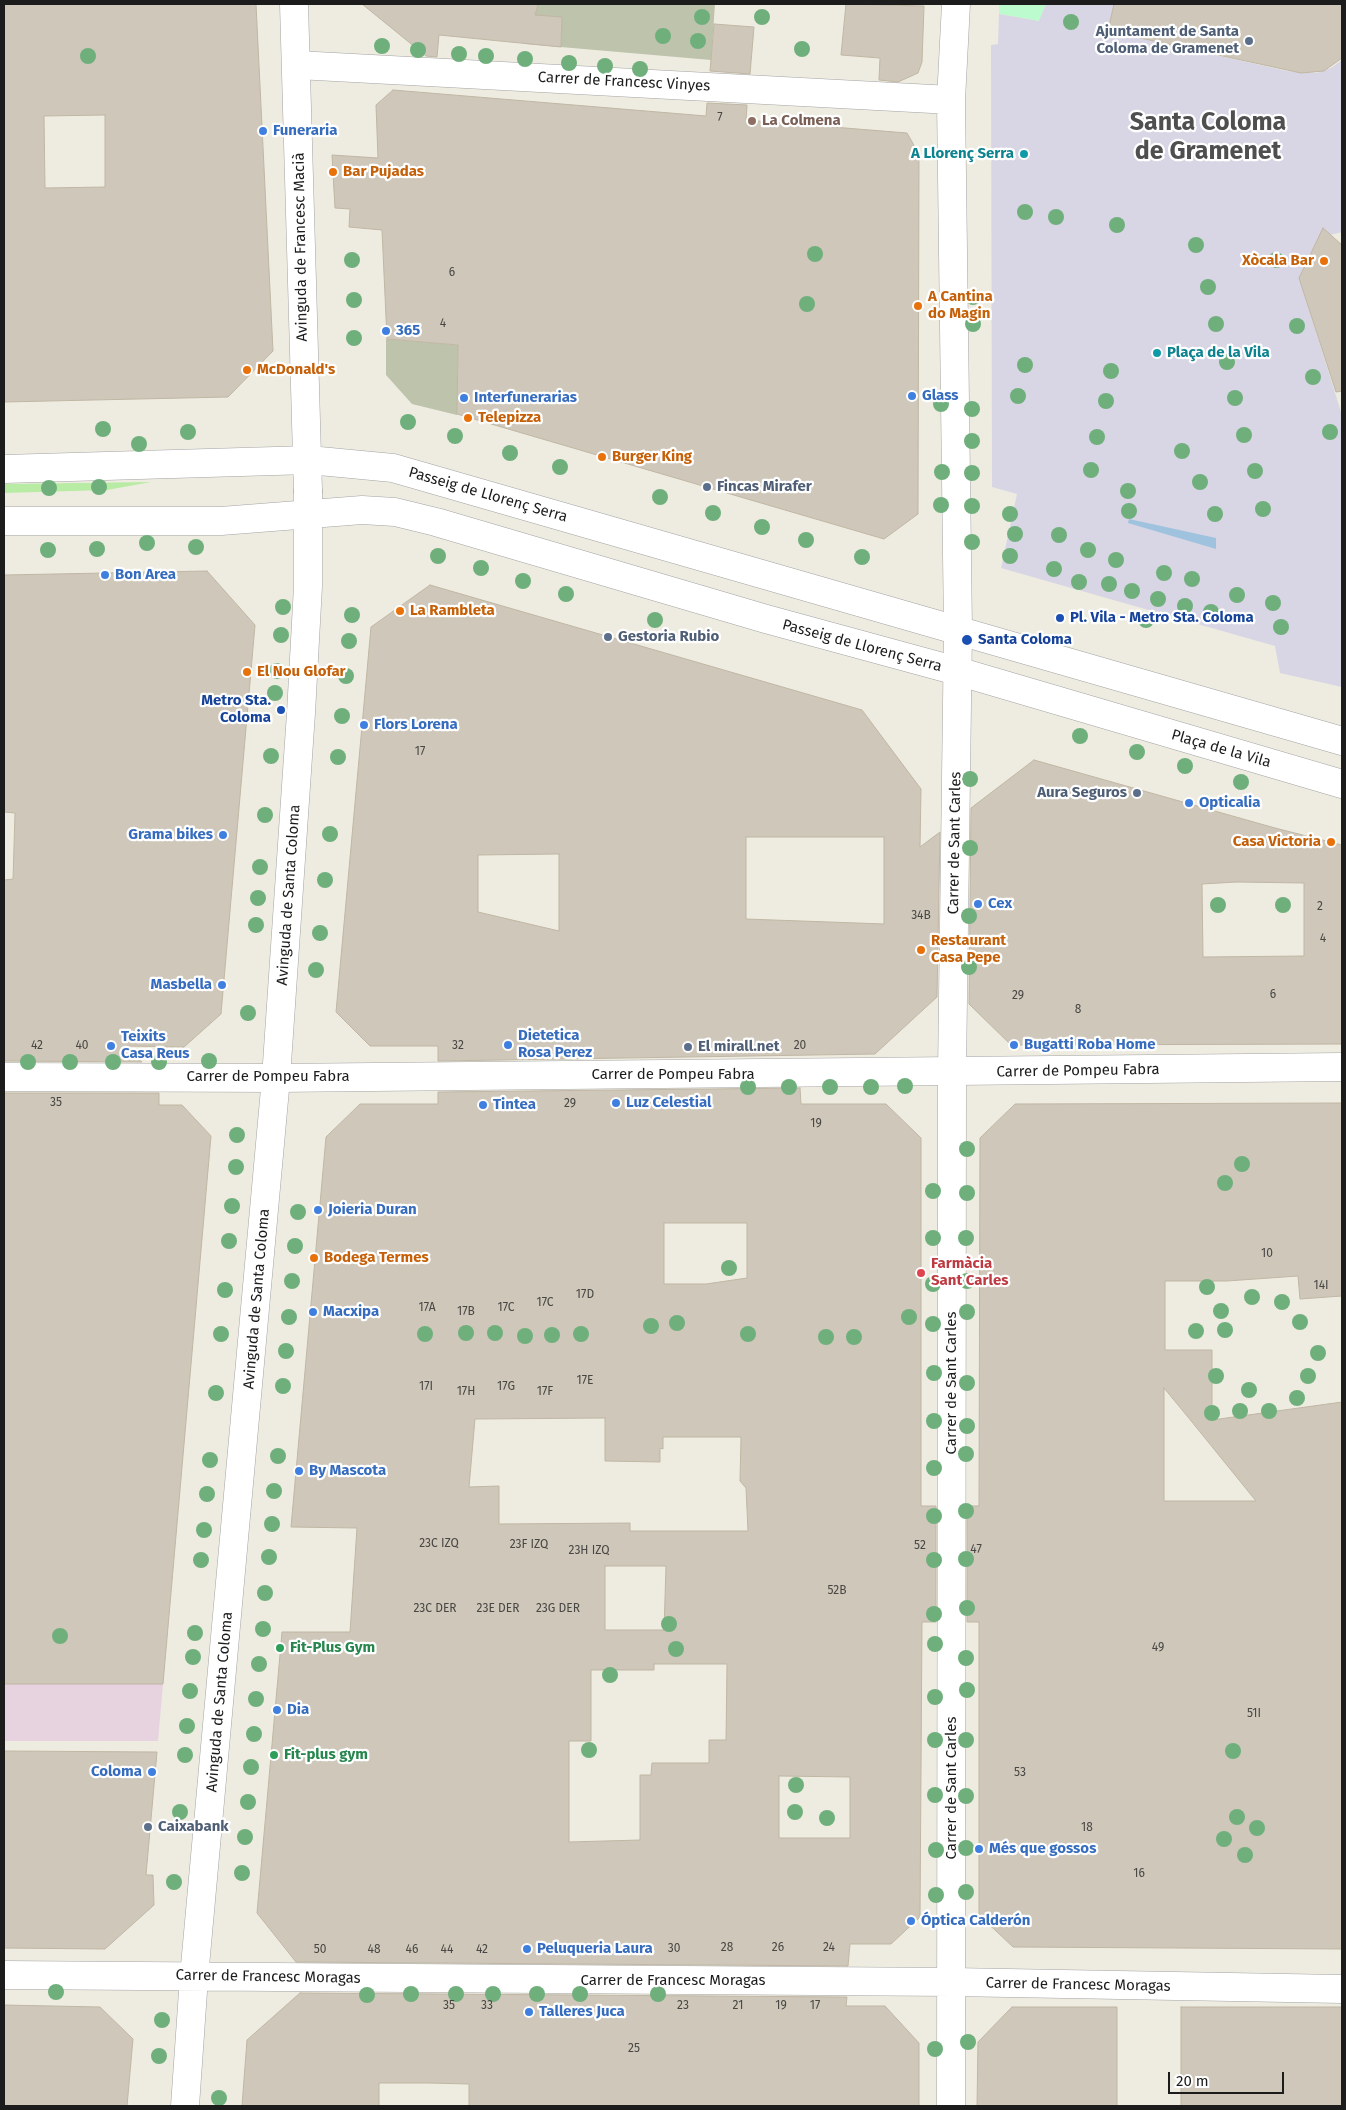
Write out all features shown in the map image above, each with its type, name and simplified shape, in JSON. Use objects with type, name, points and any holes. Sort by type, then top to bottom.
[{"type":"street","name":"Avinguda de Francesc Macià","points":[[294,4],[309,503]]},
{"type":"street","points":[[956,4],[951,100],[958,630],[1342,742]]},
{"type":"street","name":"Carrer de Francesc Vinyes","points":[[297,65],[951,100]]},
{"type":"street","name":"Passeig de Llorenç Serra","points":[[4,469],[309,460],[393,468],[958,630]]},
{"type":"street","name":"Passeig de Llorenç Serra","points":[[4,521],[221,521],[309,503],[395,512],[436,522],[766,620],[957,671]]},
{"type":"street","name":"Avinguda de Santa Coloma","points":[[185,2106],[194,1977],[276,1078],[301,713],[309,503]]},
{"type":"street","name":"Carrer de Sant Carles","points":[[951,2106],[952,1072],[958,630]]},
{"type":"street","name":"Plaça de la Vila","points":[[957,671],[1342,784]]},
{"type":"street","name":"Carrer de Pompeu Fabra","points":[[4,1076],[276,1078],[1342,1067]]},
{"type":"street","name":"Carrer de Francesc Moragas","points":[[4,1975],[952,1982],[1342,1989]]},
{"type":"shaded area","points":[[538,4],[715,4],[711,60],[526,44]]},
{"type":"shaded area","name":"Plaça de la Vila","points":[[1046,4],[1114,4],[1109,31],[1287,71],[1317,73],[1331,68],[1342,60],[1342,232],[1318,238],[1299,278],[1342,415],[1342,687],[1280,673],[1275,646],[1001,568],[1017,494],[992,487],[991,45],[998,44],[999,14],[1039,21]]},
{"type":"shaded area","points":[[386,339],[458,345],[457,415],[412,404],[386,375]]},
{"type":"shaded area","points":[[4,1684],[163,1684],[158,1741],[4,1741]]},
{"type":"green space","points":[[999,4],[1046,4],[1040,21],[999,14]]},
{"type":"green space","points":[[151,482],[107,490],[4,493],[4,484]]},
{"type":"water","points":[[1129,519],[1216,538],[1216,549],[1128,523]]},
{"type":"building","points":[[4,4],[256,4],[273,351],[228,397],[4,402]],"holes":[[[105,115],[105,187],[45,188],[44,116]]]},
{"type":"building","points":[[362,4],[538,4],[535,15],[562,17],[561,47],[439,35],[437,57],[426,56]]},
{"type":"building","points":[[846,4],[924,6],[922,62],[918,73],[898,82],[879,80],[880,58],[841,55]]},
{"type":"building","name":"Ajuntament de Santa Coloma de Gramenet","points":[[1114,4],[1342,4],[1342,58],[1324,71],[1301,73],[1108,31]]},
{"type":"building","points":[[714,24],[754,27],[750,74],[710,71]]},
{"type":"building","points":[[393,90],[706,116],[707,103],[747,105],[746,120],[907,133],[919,154],[918,514],[884,539],[457,414],[458,345],[387,339],[382,230],[349,227],[350,209],[335,208],[332,155],[378,158],[376,105]]},
{"type":"building","points":[[1323,228],[1342,245],[1342,391],[1336,392],[1299,278]]},
{"type":"building","points":[[207,571],[255,625],[221,1014],[184,1047],[127,1046],[142,1062],[4,1061],[4,880],[13,879],[15,813],[4,812],[4,575]]},
{"type":"building","points":[[430,585],[862,710],[921,789],[920,847],[940,832],[937,997],[875,1054],[438,1061],[438,1046],[370,1046],[336,1012],[371,627]],"holes":[[[746,837],[884,837],[884,924],[746,919]],[[559,854],[559,931],[478,912],[478,855]]]},
{"type":"building","points":[[1034,760],[1342,845],[1342,1044],[1011,1045],[969,1004],[971,808]],"holes":[[[1237,882],[1304,883],[1304,956],[1203,957],[1202,884]]]},
{"type":"building","points":[[800,1088],[801,1104],[886,1104],[921,1138],[921,1506],[936,1506],[936,1622],[922,1622],[920,1917],[891,1944],[850,1944],[848,1966],[296,1962],[257,1913],[282,1632],[350,1632],[357,1528],[291,1527],[326,1137],[360,1104],[438,1104],[438,1092]],"holes":[[[664,1223],[747,1223],[747,1278],[706,1284],[664,1284]],[[605,1418],[605,1461],[660,1462],[660,1448],[663,1449],[663,1437],[741,1437],[740,1481],[746,1488],[748,1531],[630,1531],[630,1523],[499,1524],[499,1486],[469,1487],[475,1419]],[[605,1566],[666,1566],[664,1630],[605,1630]],[[654,1664],[727,1664],[726,1740],[709,1740],[709,1763],[652,1763],[651,1775],[640,1775],[640,1840],[569,1842],[569,1741],[591,1741],[591,1670],[654,1670]],[[779,1776],[850,1777],[850,1838],[779,1838]]]},
{"type":"building","points":[[4,1093],[159,1093],[159,1105],[182,1105],[211,1136],[163,1684],[4,1684]]},
{"type":"building","points":[[1342,1103],[1342,1296],[1300,1299],[1298,1276],[1227,1281],[1165,1281],[1165,1350],[1212,1350],[1212,1420],[1342,1402],[1342,1949],[1013,1947],[979,1915],[979,1622],[967,1622],[967,1506],[979,1506],[980,1138],[1015,1104]],"holes":[[[1164,1388],[1256,1501],[1164,1501]]]},
{"type":"building","points":[[4,1751],[157,1752],[146,1875],[153,1875],[154,1905],[105,1949],[4,1948]]},
{"type":"building","points":[[300,1993],[847,1997],[846,2006],[885,2006],[919,2043],[919,2106],[469,2106],[469,2084],[379,2083],[379,2106],[242,2106],[247,2040]]},
{"type":"building","points":[[4,2005],[100,2007],[133,2039],[127,2106],[4,2106]]},
{"type":"building","points":[[1012,2007],[1117,2007],[1117,2106],[977,2106],[978,2042]]},
{"type":"building","points":[[1181,2007],[1342,2007],[1342,2106],[1181,2106]]},
{"type":"place","name":"Ajuntament de Santa Coloma de Gramenet","points":[[1249,41]]},
{"type":"place","name":"La Colmena","points":[[752,121]]},
{"type":"place","name":"Funeraria","points":[[263,131]]},
{"type":"place","name":"A Llorenç Serra","points":[[1024,154]]},
{"type":"place","name":"Bar Pujadas","points":[[333,172]]},
{"type":"place","name":"Xòcala Bar","points":[[1324,261]]},
{"type":"place","name":"A Cantina do Magin","points":[[918,306]]},
{"type":"place","name":"365","points":[[386,331]]},
{"type":"place","name":"Plaça de la Vila","points":[[1157,353]]},
{"type":"place","name":"McDonald's","points":[[247,370]]},
{"type":"place","name":"Glass","points":[[912,396]]},
{"type":"place","name":"Interfunerarias","points":[[464,398]]},
{"type":"place","name":"Telepizza","points":[[468,418]]},
{"type":"place","name":"Burger King","points":[[602,457]]},
{"type":"place","name":"Fincas Mirafer","points":[[707,487]]},
{"type":"place","name":"Bon Area","points":[[105,575]]},
{"type":"place","name":"La Rambleta","points":[[400,611]]},
{"type":"place","name":"Pl. Vila - Metro Sta. Coloma","points":[[1060,618]]},
{"type":"place","name":"Gestoria Rubio","points":[[608,637]]},
{"type":"place","name":"Santa Coloma","points":[[967,640]]},
{"type":"place","name":"El Nou Glofar","points":[[247,672]]},
{"type":"place","name":"Metro Sta. Coloma","points":[[281,710]]},
{"type":"place","name":"Flors Lorena","points":[[364,725]]},
{"type":"place","name":"Aura Seguros","points":[[1137,793]]},
{"type":"place","name":"Opticalia","points":[[1189,803]]},
{"type":"place","name":"Grama bikes","points":[[223,835]]},
{"type":"place","name":"Casa Victoria","points":[[1331,842]]},
{"type":"place","name":"Cex","points":[[978,904]]},
{"type":"place","name":"Restaurant Casa Pepe","points":[[921,950]]},
{"type":"place","name":"Masbella","points":[[222,985]]},
{"type":"place","name":"Dietetica Rosa Perez","points":[[508,1045]]},
{"type":"place","name":"Bugatti Roba Home","points":[[1014,1045]]},
{"type":"place","name":"Teixits Casa Reus","points":[[111,1046]]},
{"type":"place","name":"El mirall.net","points":[[688,1047]]},
{"type":"place","name":"Luz Celestial","points":[[616,1103]]},
{"type":"place","name":"Tintea","points":[[483,1105]]},
{"type":"place","name":"Joieria Duran","points":[[318,1210]]},
{"type":"place","name":"Bodega Termes","points":[[314,1258]]},
{"type":"place","name":"Farmàcia Sant Carles","points":[[921,1273]]},
{"type":"place","name":"Macxipa","points":[[313,1312]]},
{"type":"place","name":"By Mascota","points":[[299,1471]]},
{"type":"place","name":"Fit-Plus Gym","points":[[280,1648]]},
{"type":"place","name":"Dia","points":[[277,1710]]},
{"type":"place","name":"Fit-plus gym","points":[[274,1755]]},
{"type":"place","name":"Coloma","points":[[152,1772]]},
{"type":"place","name":"Caixabank","points":[[148,1827]]},
{"type":"place","name":"Més que gossos","points":[[979,1849]]},
{"type":"place","name":"Óptica Calderón","points":[[911,1921]]},
{"type":"place","name":"Peluqueria Laura","points":[[527,1949]]},
{"type":"place","name":"Talleres Juca","points":[[529,2012]]},
{"type":"district","name":"Santa Coloma de Gramenet","points":[[1208,138]]}]
